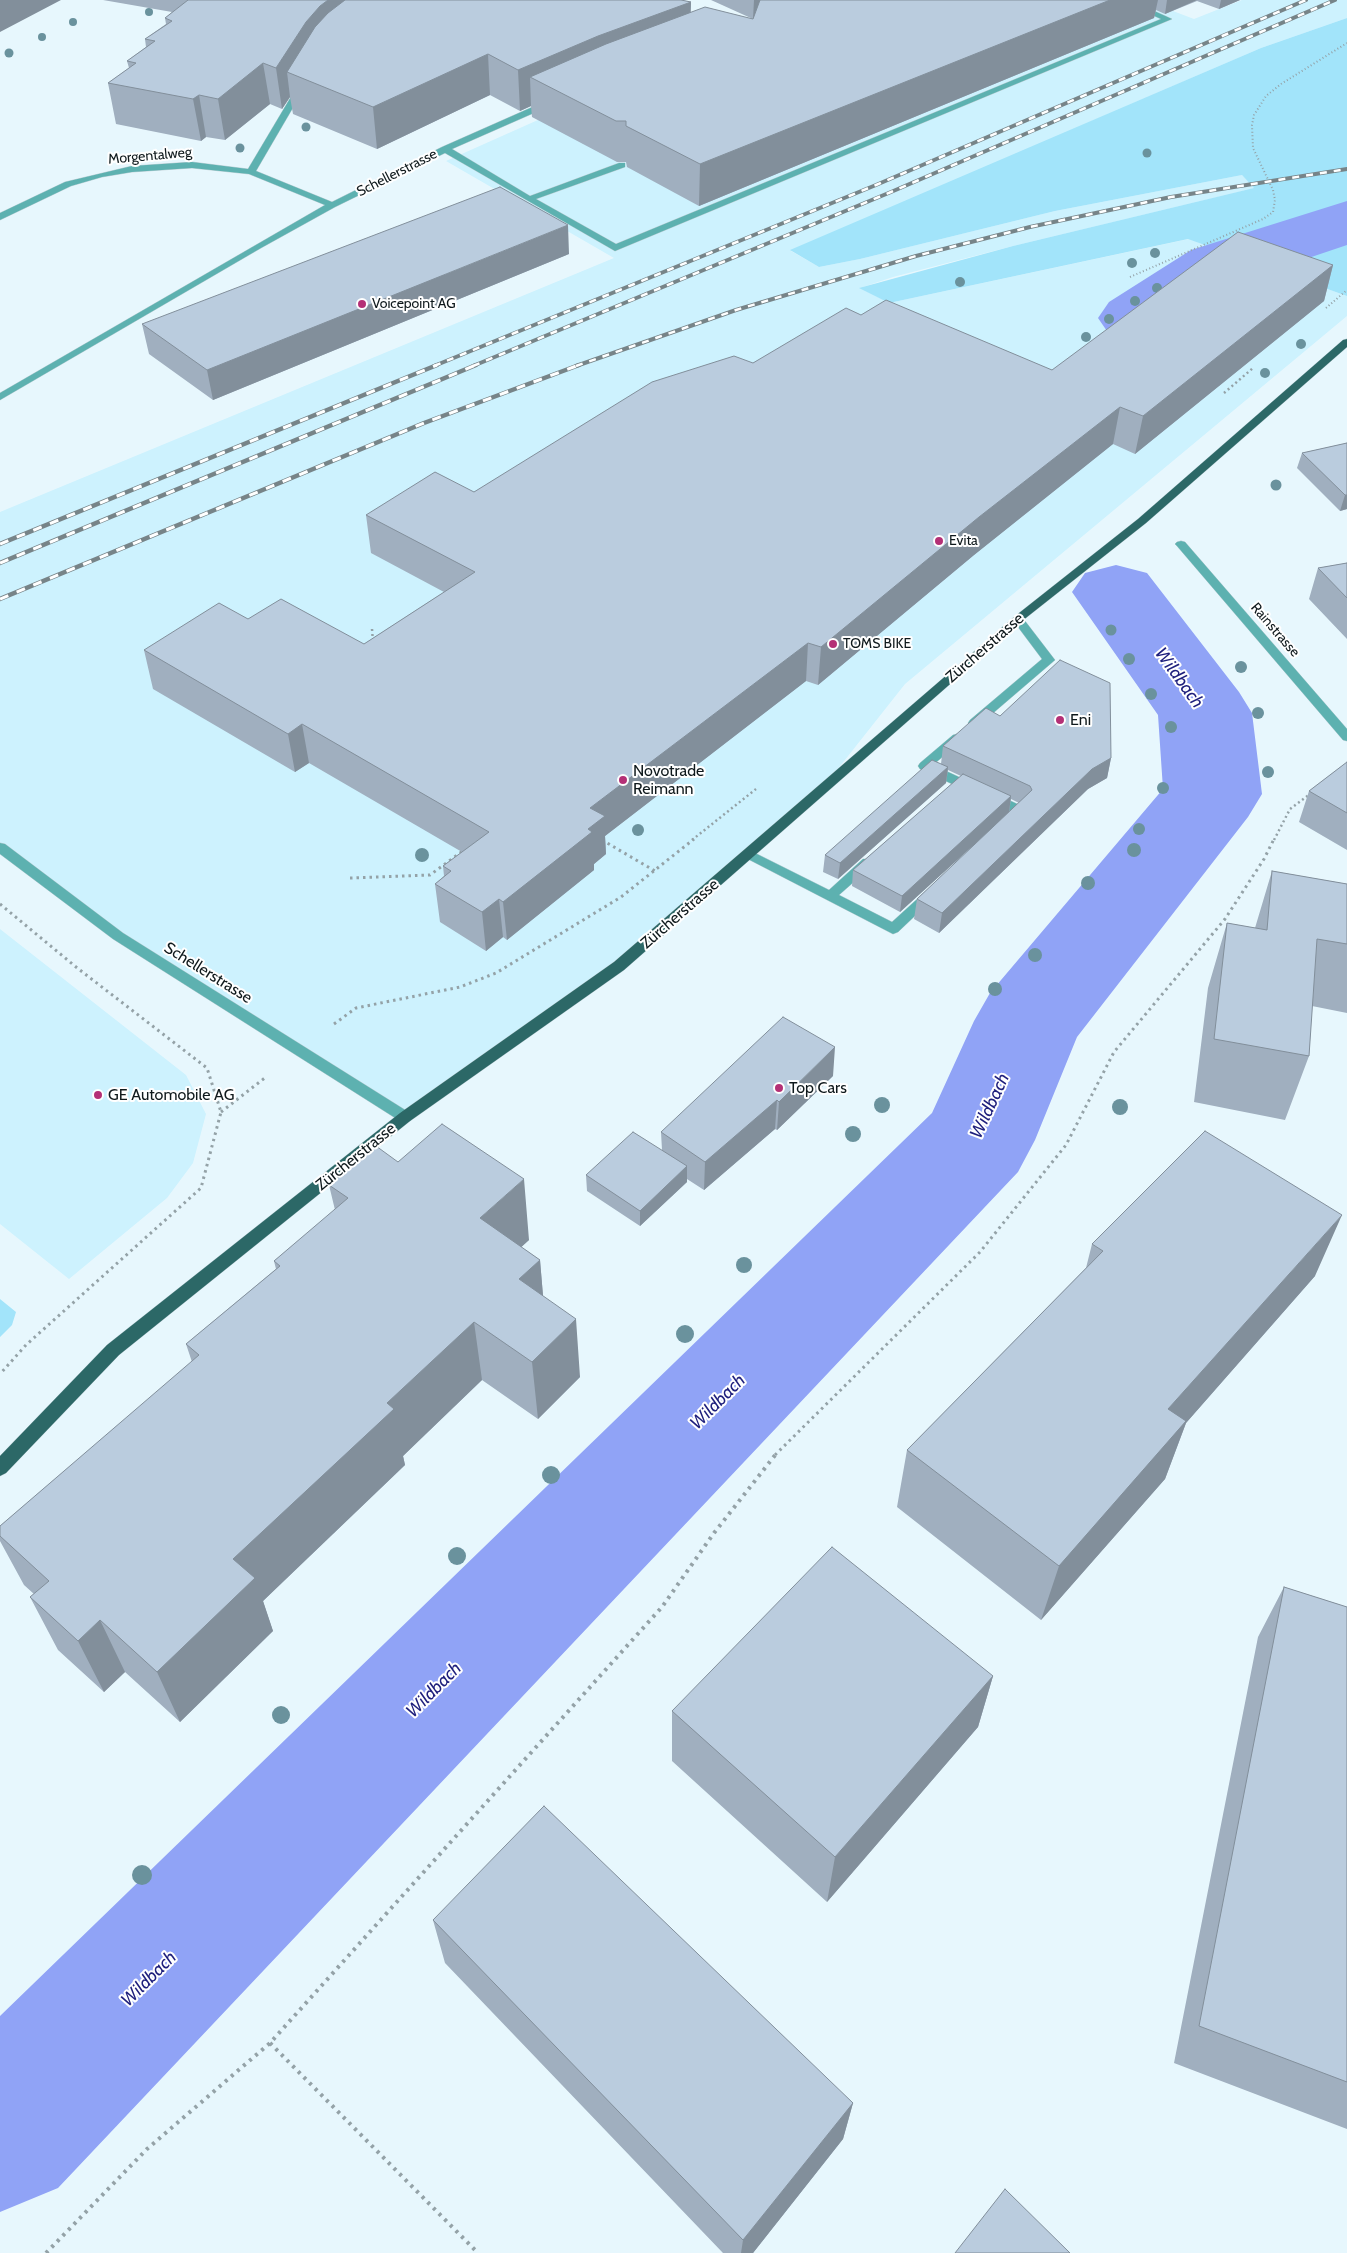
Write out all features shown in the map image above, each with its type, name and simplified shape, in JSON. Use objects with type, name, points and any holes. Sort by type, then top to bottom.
[{"type":"main road","name":"Zürcherstrasse","points":[[0,1468],[113,1350],[405,1117],[619,966],[1018,618],[1142,521],[1347,342]]},
{"type":"street","points":[[445,149],[616,248],[1168,19],[1123,0]]},
{"type":"street","points":[[251,172],[307,77]]},
{"type":"street","name":"Schellerstrasse","points":[[0,397],[258,246],[332,205],[445,149],[558,99]]},
{"type":"street","points":[[529,199],[622,164]]},
{"type":"street","name":"Morgentalweg","points":[[0,217],[68,184],[132,169],[192,165],[251,172],[332,205]]},
{"type":"street","name":"Rainstrasse","points":[[1181,544],[1347,737]]},
{"type":"street","points":[[1000,831],[1021,811],[924,766],[1048,660],[1018,618]]},
{"type":"street","points":[[944,794],[958,782]]},
{"type":"street","name":"Schellerstrasse","points":[[0,848],[118,936],[405,1117]]},
{"type":"street","points":[[830,896],[880,851]]},
{"type":"street","points":[[749,854],[893,929],[943,883]]},
{"type":"path","points":[[1130,277],[1263,219],[1273,212],[1275,200],[1273,190],[1253,148],[1252,125],[1254,115],[1266,96],[1273,90],[1347,44]]},
{"type":"path","points":[[372,629],[373,649]]},
{"type":"path","points":[[356,1008],[460,987],[496,973],[621,897],[759,786]]},
{"type":"path","points":[[46,2253],[106,2189],[147,2149],[270,2043],[662,1607],[714,1533],[776,1454],[980,1252],[1066,1145],[1114,1052],[1225,919],[1264,859],[1290,809],[1311,793]]},
{"type":"path","points":[[598,838],[655,871]]},
{"type":"path","points":[[350,878],[430,876],[469,846]]},
{"type":"path","points":[[0,904],[76,967],[207,1068],[221,1112],[201,1188],[26,1345],[0,1374]]},
{"type":"path","points":[[270,2043],[478,2253]]},
{"type":"shaded area","points":[[1144,0],[1194,19],[1242,0],[1347,0],[1347,18],[1261,48],[791,251],[819,267],[860,259],[1055,211],[1242,175],[1255,188],[1013,246],[893,277],[860,288],[889,303],[1189,239],[1347,296],[1347,316],[905,684],[822,789],[619,966],[405,1117],[118,936],[0,847],[0,512],[614,258],[446,161],[585,99]]},
{"type":"shaded area","points":[[1347,18],[1347,296],[1188,239],[889,303],[859,288],[1013,246],[1254,188],[1242,175],[1055,211],[860,259],[819,267],[790,250],[1261,48]]},
{"type":"shaded area","name":"GE Automobile AG","points":[[0,929],[186,1075],[206,1114],[193,1163],[167,1198],[69,1279],[0,1224]]},
{"type":"shaded area","points":[[0,1299],[16,1312],[12,1325],[0,1337]]},
{"type":"building","points":[[188,0],[328,0],[306,22],[276,68],[263,63],[218,99],[199,95],[193,99],[108,83],[136,63],[127,61],[155,41],[145,39],[172,21],[165,18]]},
{"type":"building","points":[[345,0],[681,0],[691,2],[598,36],[518,70],[488,54],[373,107],[287,72],[315,27],[328,13]]},
{"type":"building","points":[[760,0],[1110,0],[700,164],[626,126],[626,121],[616,121],[530,77],[606,44],[705,7],[753,19]]},
{"type":"building","points":[[500,187],[568,225],[207,370],[142,324]]},
{"type":"building","points":[[1238,232],[1333,265],[1143,416],[1120,407],[979,517],[821,647],[808,643],[590,808],[605,816],[588,829],[592,832],[503,902],[499,899],[482,912],[435,884],[451,871],[443,866],[489,832],[302,724],[288,734],[144,650],[219,603],[248,619],[281,599],[364,644],[475,572],[366,515],[435,472],[474,492],[652,382],[734,356],[753,363],[846,308],[861,315],[886,300],[1052,370]]},
{"type":"building","points":[[1347,443],[1347,495],[1345,495],[1302,453]]},
{"type":"building","points":[[1347,563],[1347,598],[1318,568]]},
{"type":"building","points":[[1060,660],[1110,683],[1111,758],[1092,769],[942,913],[917,899],[1032,790],[1030,786],[943,746],[986,708],[1000,716]]},
{"type":"building","points":[[932,760],[948,767],[840,863],[825,855]]},
{"type":"building","points":[[1347,762],[1347,813],[1309,791]]},
{"type":"building","points":[[963,774],[1011,796],[902,896],[853,870]]},
{"type":"building","points":[[1272,871],[1347,884],[1347,944],[1317,939],[1309,1056],[1214,1039],[1227,923],[1267,930]]},
{"type":"building","points":[[783,1017],[835,1047],[779,1102],[777,1100],[705,1162],[661,1132]]},
{"type":"building","points":[[442,1124],[524,1179],[480,1218],[540,1260],[519,1279],[576,1319],[532,1362],[474,1322],[387,1403],[394,1409],[233,1559],[255,1578],[157,1672],[100,1620],[78,1641],[30,1597],[49,1581],[0,1536],[0,1526],[199,1355],[186,1344],[280,1266],[274,1261],[348,1198],[329,1185],[376,1146],[398,1162]]},
{"type":"building","points":[[1205,1131],[1342,1215],[1168,1409],[1186,1421],[1059,1566],[907,1450],[1103,1251],[1092,1244]]},
{"type":"building","points":[[633,1132],[687,1166],[640,1211],[586,1175]]},
{"type":"building","points":[[832,1547],[993,1676],[835,1857],[672,1711]]},
{"type":"building","points":[[1284,1587],[1347,1607],[1347,2082],[1199,2026]]},
{"type":"building","points":[[544,1806],[853,2103],[743,2240],[433,1920]]},
{"type":"building","points":[[1005,2189],[1070,2253],[955,2253]]},
{"type":"waterway","name":"Wildbach","points":[[1136,318],[1217,265],[1347,222]]},
{"type":"waterway","name":"Wildbach","points":[[0,2130],[977,1140],[1029,1021],[1213,794],[1205,713],[1116,592]]},
{"type":"railway","points":[[434,366],[876,185],[1306,0]]},
{"type":"railway","points":[[473,366],[891,192],[1335,0]]},
{"type":"railway","points":[[576,366],[736,310],[916,256],[1030,227],[1171,197],[1347,169]]},
{"type":"railway","points":[[0,544],[437,365]]},
{"type":"railway","points":[[0,563],[476,365]]},
{"type":"railway","points":[[0,599],[424,423],[579,365]]},
{"type":"place","name":"Voicepoint AG","points":[[362,304]]},
{"type":"place","name":"Evita","points":[[939,541]]},
{"type":"place","name":"TOMS BIKE","points":[[833,644]]},
{"type":"place","name":"Eni","points":[[1060,720]]},
{"type":"place","name":"Novotrade Reimann","points":[[623,780]]},
{"type":"place","name":"Top Cars","points":[[779,1088]]},
{"type":"place","name":"GE Automobile AG","points":[[98,1095]]}]
